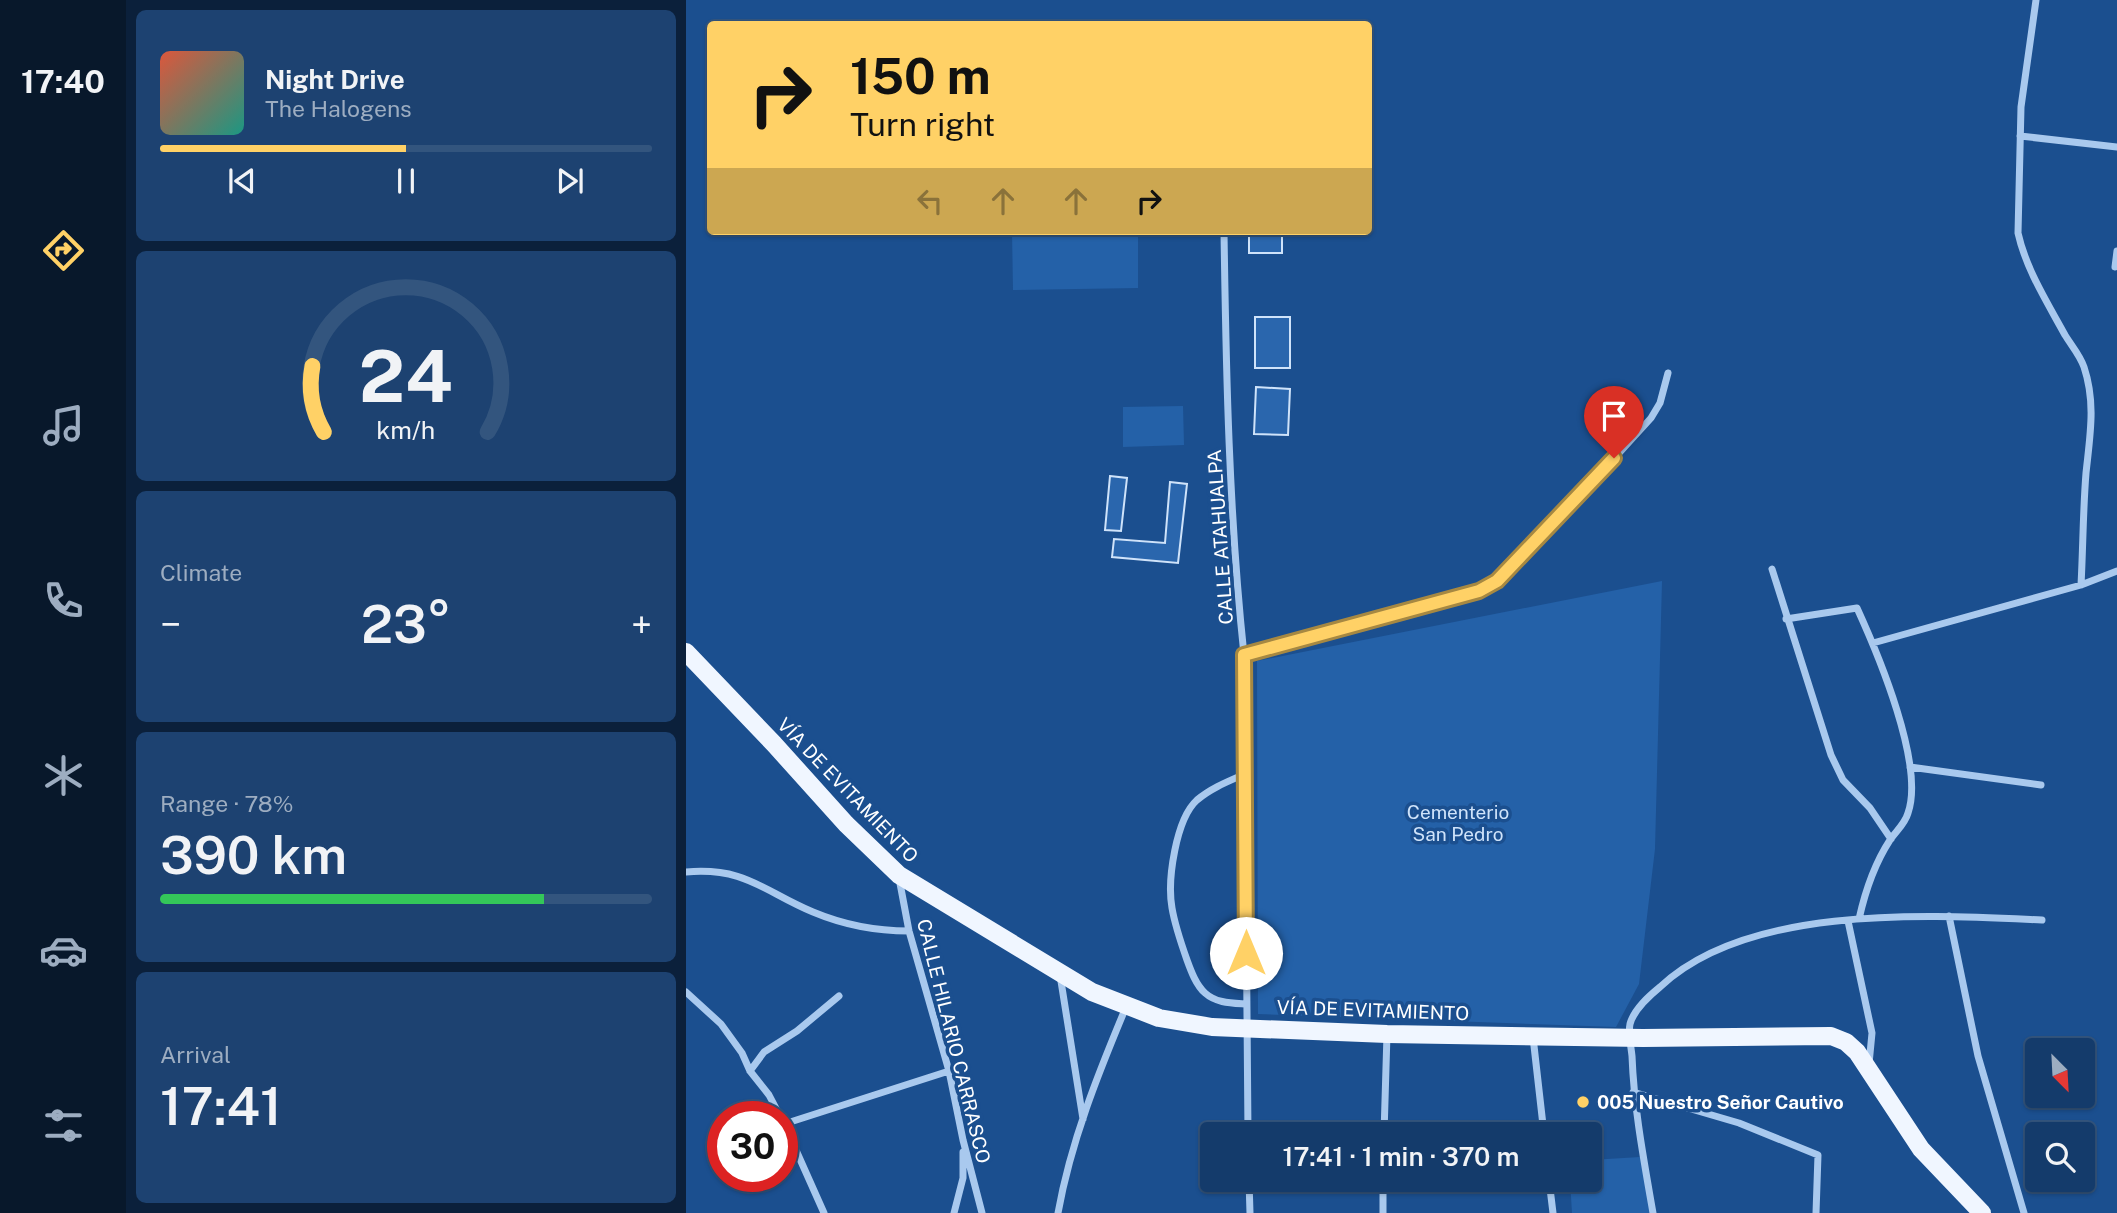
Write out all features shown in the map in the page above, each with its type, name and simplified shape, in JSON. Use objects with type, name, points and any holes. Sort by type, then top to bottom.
[{"type":"main road","name":"VÍA DE EVITAMIENTO","points":[[686,652],[846,824],[899,875],[1092,992],[1126,1007],[1159,1018],[1212,1027],[1387,1034],[1631,1038],[1831,1036],[1846,1042],[1857,1052],[1921,1149],[1982,1213]]},
{"type":"street","points":[[2036,0],[2021,107],[2018,233],[2022,252],[2066,338],[2083,362],[2090,388],[2093,422],[2086,474],[2081,585]]},
{"type":"street","points":[[2020,136],[2117,147]]},
{"type":"street","name":"CALLE ATAHUALPA","points":[[1224,235],[1226,378],[1237,588],[1244,655],[1248,1122]]},
{"type":"street","points":[[2115,267],[2117,251]]},
{"type":"street","points":[[1244,655],[1479,591],[1497,581],[1559,519],[1651,418],[1660,403],[1668,373]]},
{"type":"street","points":[[1772,569],[1831,755],[1843,780],[1870,808],[1891,839]]},
{"type":"street","points":[[1873,643],[2081,585],[2117,571]]},
{"type":"street","points":[[1786,619],[1857,608],[1873,643],[1897,714],[1910,767],[1912,795],[1908,814],[1891,839],[1864,898],[1859,919]]},
{"type":"street","points":[[1910,767],[2041,785]]},
{"type":"street","points":[[1245,774],[1219,785],[1196,801],[1181,826],[1172,870],[1171,905],[1192,974],[1203,992],[1216,1001],[1246,1004]]},
{"type":"street","points":[[686,873],[727,872],[752,881],[824,916],[867,929],[909,931]]},
{"type":"street","name":"CALLE HILARIO CARRASCO","points":[[899,875],[909,931],[949,1071],[982,1213]]},
{"type":"street","points":[[1949,916],[1978,1056],[2024,1213]]},
{"type":"street","points":[[1653,1213],[1633,1092],[1630,1024],[1637,1010],[1674,973],[1718,947],[1763,935],[1859,919],[1949,916],[2042,920]]},
{"type":"street","points":[[1848,921],[1872,1033],[1869,1072]]},
{"type":"street","points":[[1059,972],[1083,1119]]},
{"type":"street","points":[[686,992],[721,1024],[772,1101]]},
{"type":"street","points":[[750,1071],[764,1052],[797,1031],[839,996]]},
{"type":"street","points":[[1058,1213],[1068,1165],[1093,1085],[1126,1007]]},
{"type":"street","points":[[1384,1122],[1387,1034]]},
{"type":"street","points":[[1533,1035],[1543,1122]]},
{"type":"street","points":[[798,1115],[949,1071]]},
{"type":"street","points":[[1633,1092],[1739,1124],[1818,1154],[1816,1213]]},
{"type":"street","points":[[954,1213],[963,1178],[963,1140]]},
{"type":"street","points":[[798,1155],[824,1213]]},
{"type":"street","points":[[1250,1192],[1250,1213]]},
{"type":"street","points":[[1383,1192],[1383,1213]]},
{"type":"street","points":[[1550,1192],[1553,1213]]},
{"type":"green space","points":[[1012,235],[1138,235],[1138,288],[1013,290]]},
{"type":"green space","points":[[1183,406],[1184,445],[1123,447],[1123,407]]},
{"type":"green space","name":"Cementerio San Pedro","points":[[1662,581],[1655,849],[1639,984],[1616,1027],[1258,1014],[1257,661]]},
{"type":"green space","points":[[1640,1157],[1644,1160],[1651,1213],[1572,1213],[1571,1192],[1602,1192],[1602,1159]]},
{"type":"building","points":[[1249,235],[1282,235],[1282,253],[1249,253]]},
{"type":"building","points":[[1255,317],[1290,317],[1290,368],[1255,368]]},
{"type":"building","points":[[1256,387],[1290,389],[1288,435],[1254,434]]},
{"type":"building","points":[[1110,476],[1127,478],[1121,531],[1105,530]]},
{"type":"building","points":[[1170,482],[1187,484],[1178,563],[1112,557],[1114,539],[1165,543]]},
{"type":"place","name":"005 Nuestro Señor Cautivo","points":[[1583,1102]]},
{"type":"route","points":[[1246,953],[1244,655],[1479,591],[1497,581],[1559,519],[1614,458]]}]
